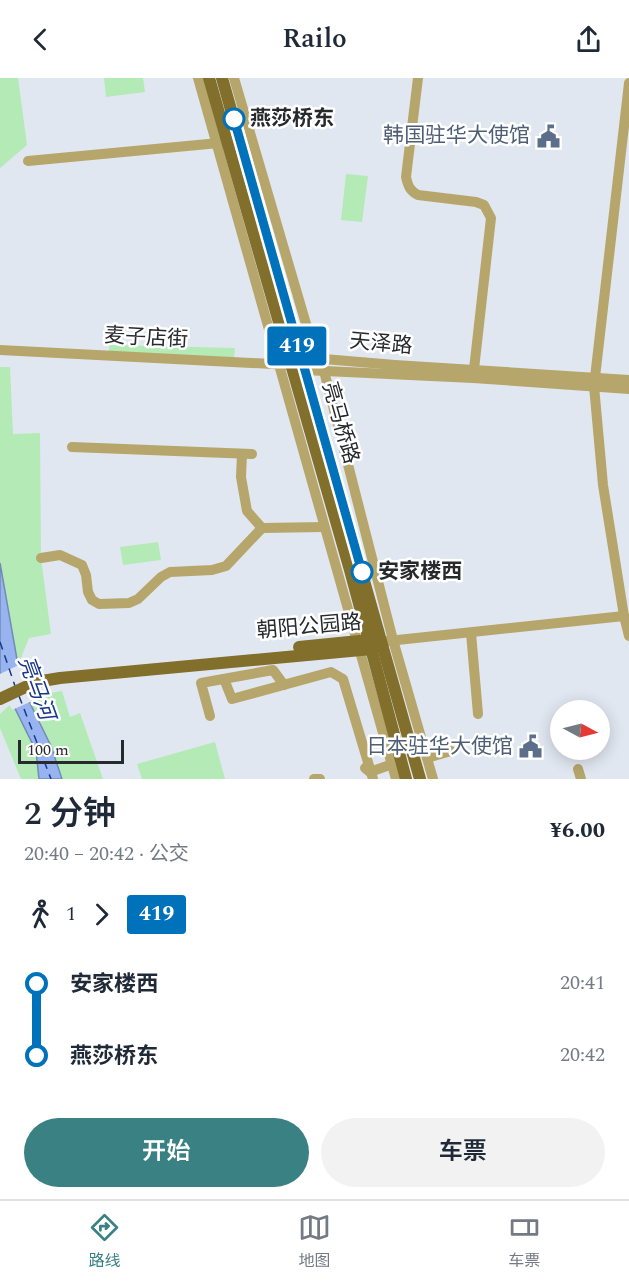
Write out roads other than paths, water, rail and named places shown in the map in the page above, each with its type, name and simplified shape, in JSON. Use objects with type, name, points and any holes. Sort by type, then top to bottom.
[{"type":"main road","name":"亮马桥路","points":[[209,78],[222,143],[299,364]]},
{"type":"main road","name":"亮马桥路","points":[[222,78],[299,364],[420,779]]},
{"type":"main road","name":"亮马桥路","points":[[379,643],[397,763],[406,779]]},
{"type":"main road","name":"朝阳公园路","points":[[0,695],[34,679],[379,643]]},
{"type":"main road","name":"朝阳公园路","points":[[34,679],[269,657],[358,645]]},
{"type":"street","points":[[198,78],[222,143],[278,365],[358,645],[397,763],[396,779]]},
{"type":"street","points":[[234,78],[316,358],[324,371],[379,643],[427,758],[433,779]]},
{"type":"street","points":[[418,78],[406,177],[408,186],[418,195],[484,205],[491,218],[473,374]]},
{"type":"street","points":[[629,83],[594,382],[603,484],[629,636]]},
{"type":"street","points":[[28,161],[240,141]]},
{"type":"street","name":"麦子店街","points":[[3,350],[278,365],[299,364]]},
{"type":"street","name":"天泽路","points":[[299,364],[316,358],[473,374],[594,382],[629,380]]},
{"type":"street","name":"天泽路","points":[[299,364],[324,371],[473,374]]},
{"type":"street","name":"天泽路","points":[[594,382],[629,389]]},
{"type":"street","points":[[72,447],[247,454],[241,477],[247,511],[262,528]]},
{"type":"street","points":[[41,558],[60,555],[82,565],[88,592],[92,600],[99,604],[129,603],[138,599],[161,577],[170,572],[212,570],[226,566],[262,528],[324,527]]},
{"type":"street","points":[[379,643],[624,616]]},
{"type":"street","points":[[471,633],[478,714]]},
{"type":"street","points":[[269,657],[273,670],[284,685]]},
{"type":"street","points":[[210,716],[201,683],[273,670]]},
{"type":"street","points":[[224,679],[232,699],[331,672],[343,679],[368,772],[397,763]]},
{"type":"street","points":[[427,758],[451,751]]},
{"type":"street","points":[[314,779],[320,779]]},
{"type":"water","points":[[0,563],[18,665],[27,697],[51,746],[62,779],[39,779],[36,751],[0,678]]},
{"type":"place","name":"燕莎桥东","points":[[234,119]]},
{"type":"place","name":"韩国驻华大使馆","points":[[548,136]]},
{"type":"place","name":"安家楼西","points":[[362,572]]},
{"type":"place","name":"日本驻华大使馆","points":[[531,747]]},
{"type":"water label","name":"亮马河","points":[[36,688]]}]
